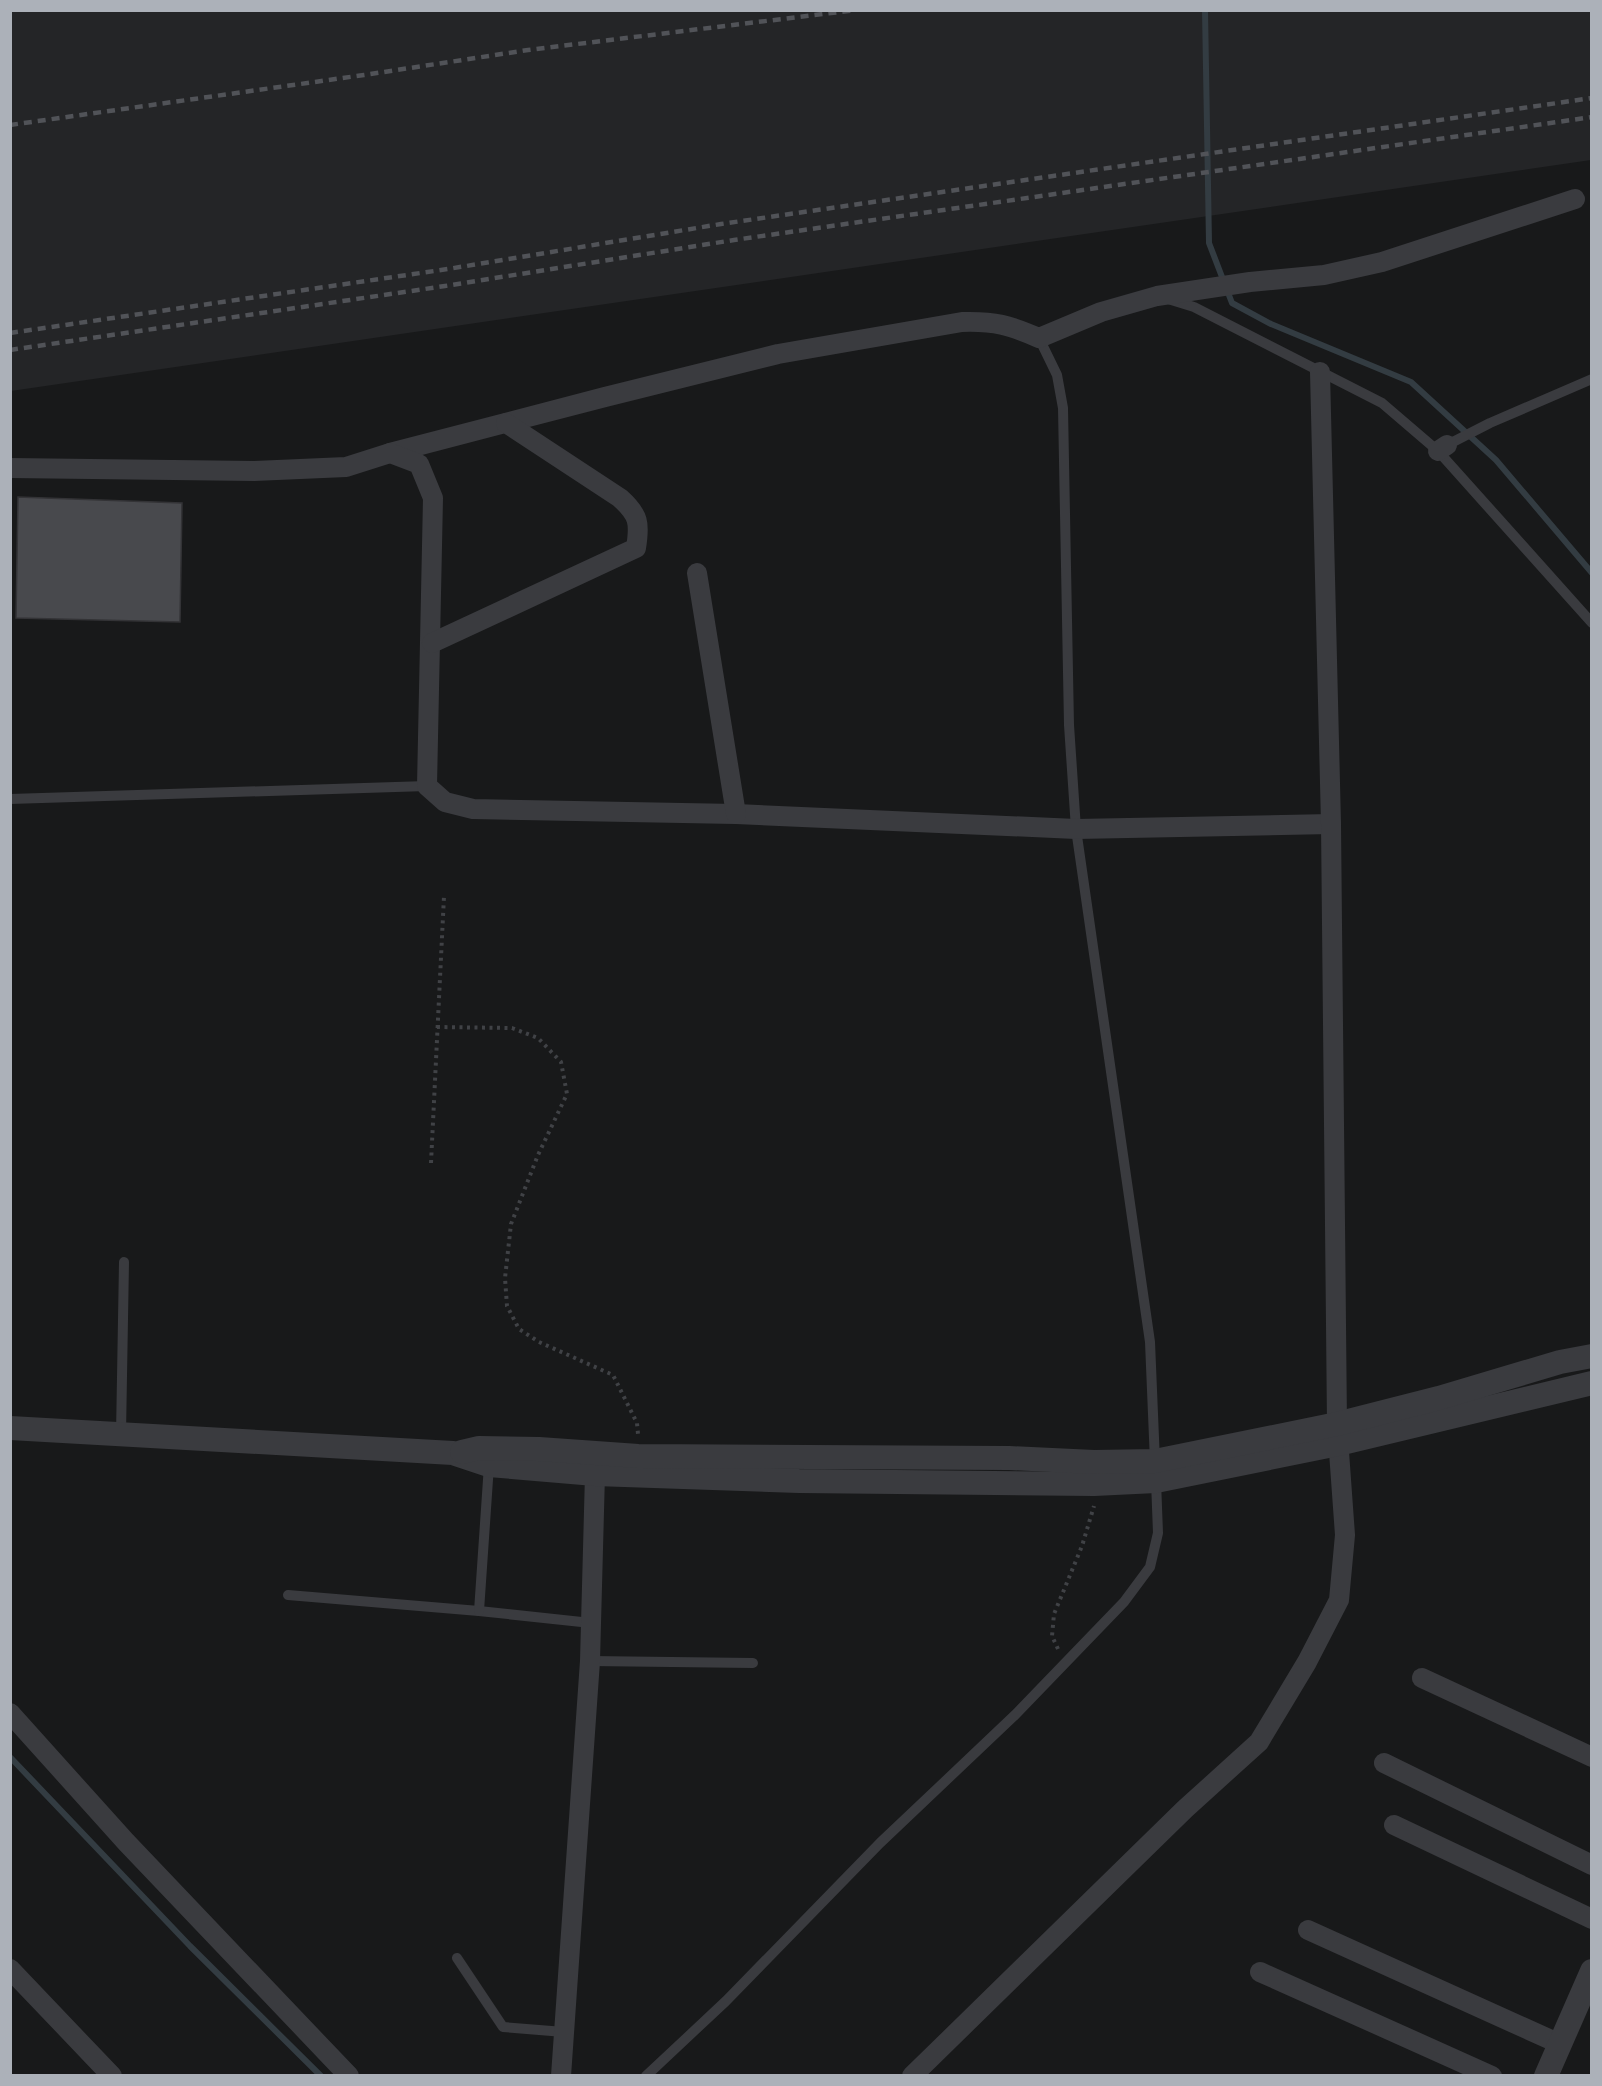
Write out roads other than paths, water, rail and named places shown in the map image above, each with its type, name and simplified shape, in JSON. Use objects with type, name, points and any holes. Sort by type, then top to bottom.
[{"type":"street","points":[[10,468],[254,471],[346,467],[390,453],[778,354],[962,322],[987,321],[1011,326],[1039,338],[1101,312],[1157,296],[1250,282],[1324,275],[1382,262],[1575,199]]},
{"type":"street","points":[[912,2076],[1185,1809],[1259,1742],[1307,1662],[1340,1600],[1345,1535],[1337,1434],[1331,824],[1320,372]]},
{"type":"street","points":[[432,643],[636,548],[639,529],[637,517],[632,508],[506,423]]},
{"type":"street","points":[[390,453],[419,464],[433,498],[432,643],[427,786],[445,802],[473,809],[736,814],[1077,829],[1331,824]]},
{"type":"street","points":[[697,573],[736,814]]},
{"type":"street","points":[[1337,1434],[1439,1398],[1560,1362],[1592,1356]]},
{"type":"street","points":[[453,1453],[489,1465],[595,1474],[799,1481],[1094,1484],[1592,1383]]},
{"type":"street","points":[[10,1428],[453,1453],[479,1448],[539,1449],[638,1456],[1009,1458],[1094,1462],[1156,1471]]},
{"type":"street","points":[[561,2076],[590,1661],[595,1474]]},
{"type":"street","points":[[1422,1678],[1592,1757]]},
{"type":"street","points":[[10,1713],[126,1842],[349,2076]]},
{"type":"street","points":[[1384,1763],[1592,1865]]},
{"type":"street","points":[[1394,1825],[1592,1919]]},
{"type":"street","points":[[1308,1930],[1560,2044]]},
{"type":"street","points":[[10,1969],[112,2076]]},
{"type":"street","points":[[1546,2076],[1592,1971]]},
{"type":"street","points":[[1260,1972],[1492,2076]]},
{"type":"lane","points":[[1157,296],[1194,307],[1382,403],[1443,448],[1592,623]]},
{"type":"lane","points":[[646,2076],[726,2001],[880,1843],[953,1775],[1124,1602],[1150,1567],[1158,1533],[1150,1342],[1077,829],[1069,725],[1063,408],[1057,375],[1039,338]]},
{"type":"lane","points":[[1443,448],[1490,423],[1592,380]]},
{"type":"lane","points":[[10,799],[427,786]]},
{"type":"lane","points":[[121,1434],[124,1262]]},
{"type":"lane","points":[[479,1611],[489,1465]]},
{"type":"lane","points":[[288,1595],[591,1623]]},
{"type":"lane","points":[[590,1661],[753,1664]]},
{"type":"lane","points":[[457,1958],[503,2027],[564,2032]]},
{"type":"waterway","points":[[1205,10],[1209,243],[1232,303],[1271,324],[1411,382],[1496,460],[1592,573]]},
{"type":"waterway","points":[[10,1757],[190,1946],[321,2076]]},
{"type":"railway","points":[[10,125],[528,50],[856,10]]},
{"type":"railway","points":[[10,333],[448,269],[721,224],[1592,98]]},
{"type":"railway","points":[[10,350],[445,286],[734,240],[1592,117]]}]
